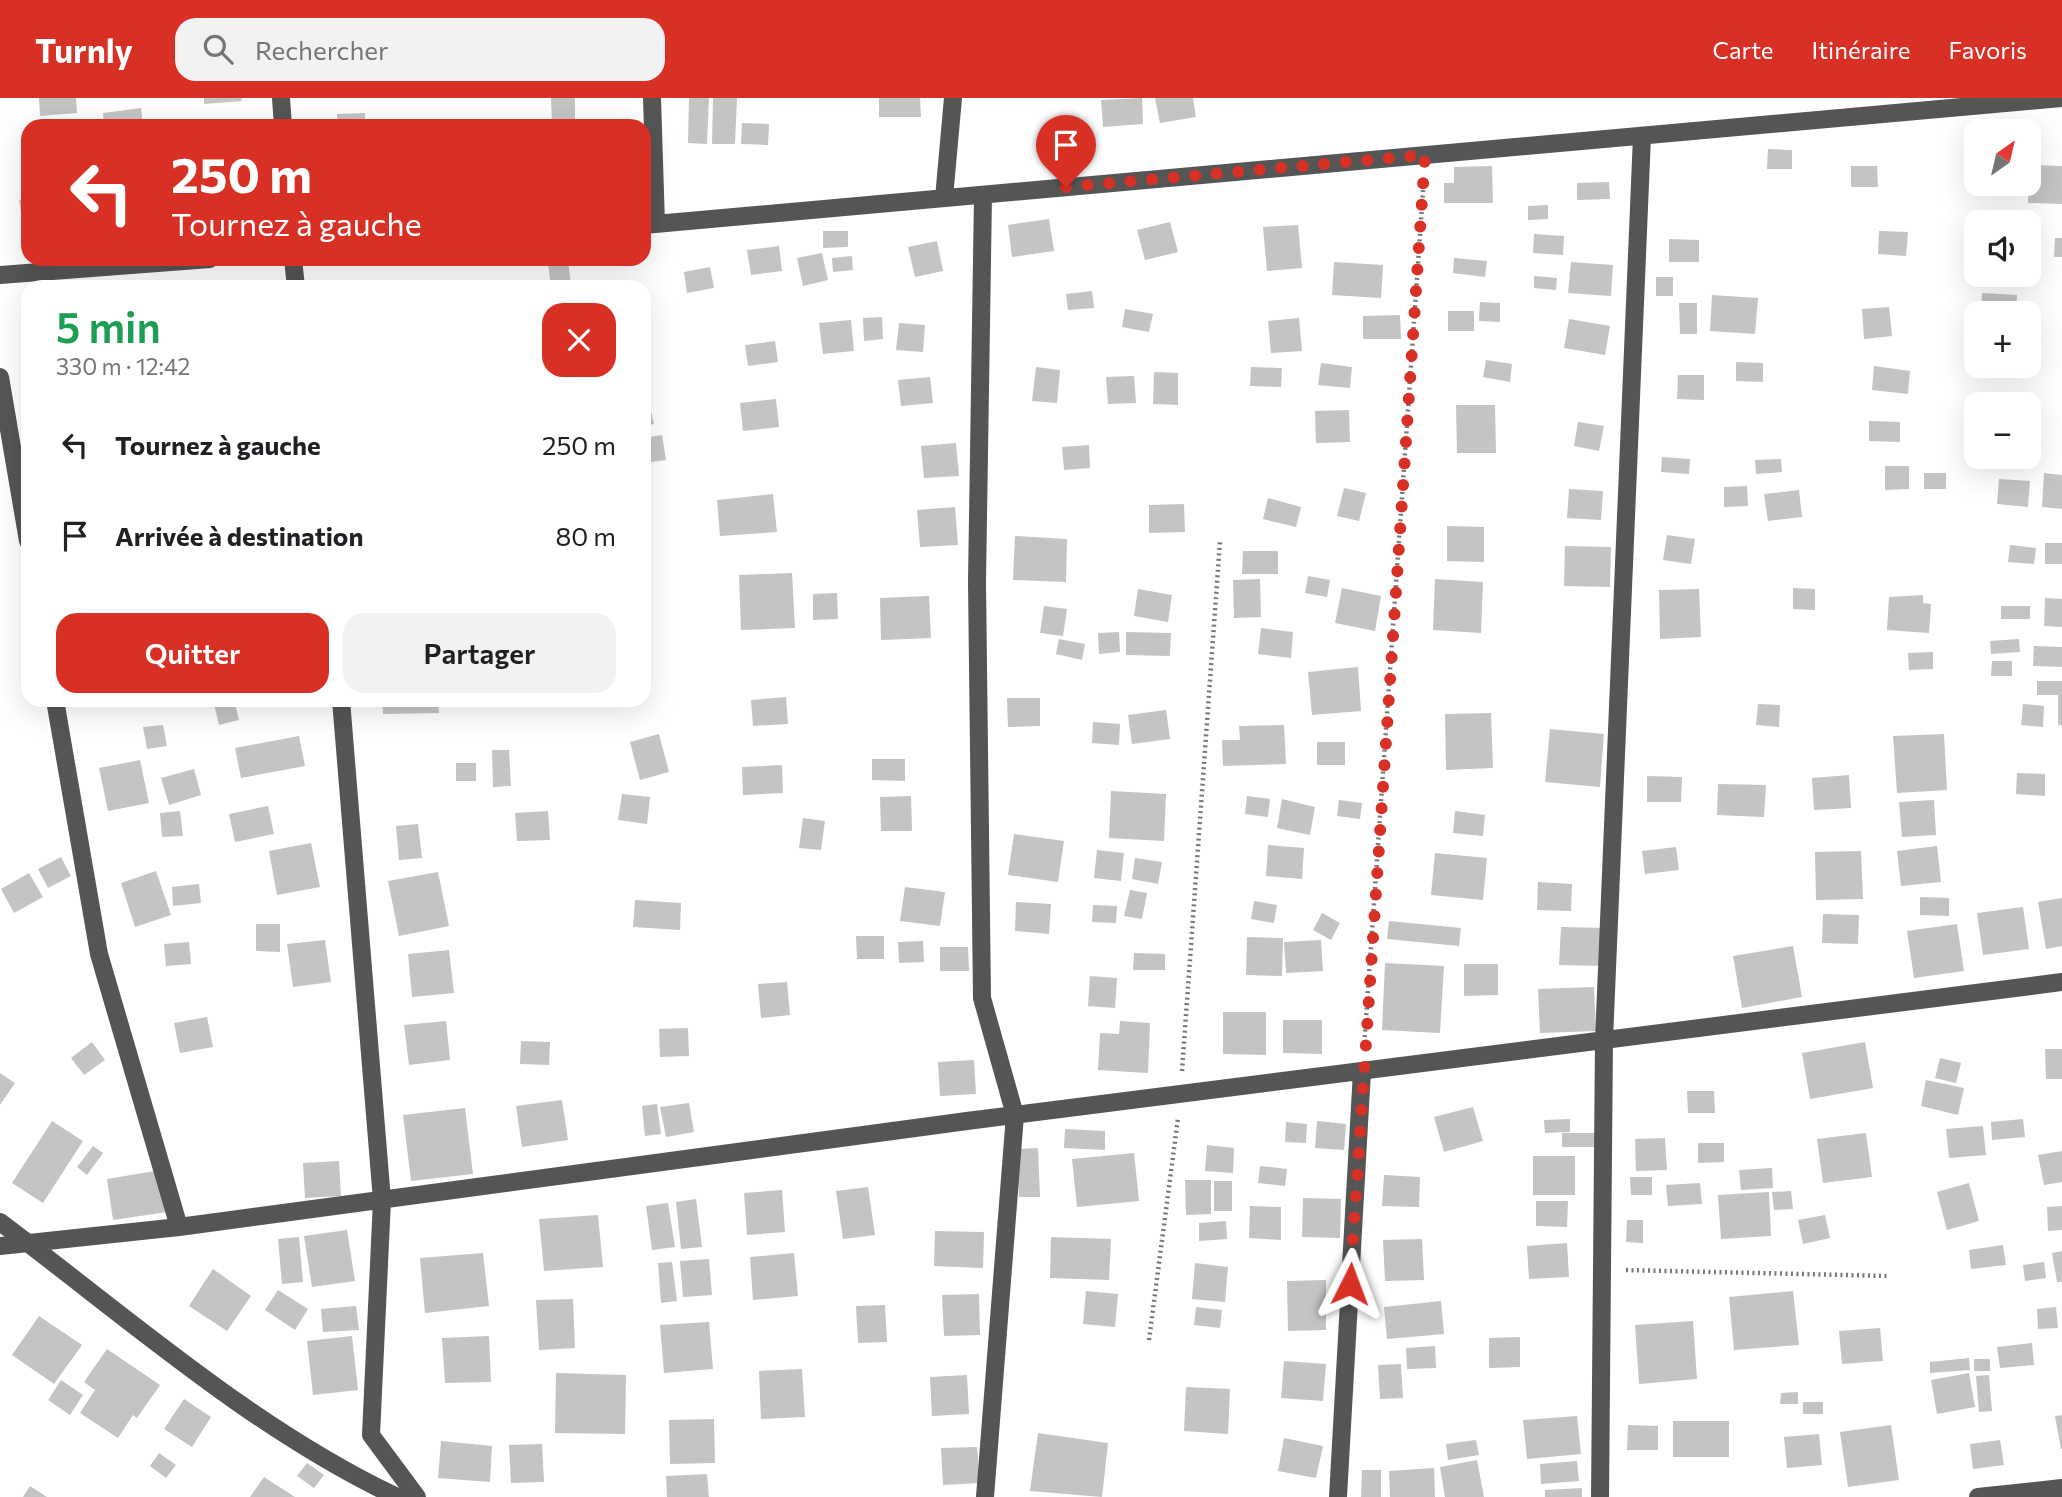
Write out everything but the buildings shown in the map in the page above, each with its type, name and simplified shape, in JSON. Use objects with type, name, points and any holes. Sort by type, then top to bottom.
[{"type":"street","points":[[281,98],[282,119]]},
{"type":"street","points":[[651,161],[652,98]]},
{"type":"street","points":[[944,198],[953,98]]},
{"type":"street","points":[[651,224],[2062,98]]},
{"type":"street","points":[[1600,1497],[1604,1040],[1642,136]]},
{"type":"street","points":[[983,195],[977,582],[982,998],[1015,1115],[985,1497]]},
{"type":"street","points":[[0,275],[118,266]]},
{"type":"street","points":[[0,377],[21,500]]},
{"type":"street","points":[[56,707],[99,954],[179,1227]]},
{"type":"street","points":[[342,707],[382,1200],[371,1435],[417,1497]]},
{"type":"street","points":[[0,1246],[26,1241],[179,1227],[1015,1115],[2062,982]]},
{"type":"street","points":[[1338,1497],[1362,1071]]},
{"type":"street","points":[[0,1222],[258,1416],[370,1484],[397,1497]]},
{"type":"street","points":[[1978,1497],[2062,1488]]},
{"type":"path","points":[[1362,1071],[1403,510],[1425,155]]},
{"type":"path","points":[[1149,1340],[1181,1094],[1220,541]]},
{"type":"path","points":[[1602,1269],[1887,1276]]},
{"type":"route","points":[[1066,187],[1425,155],[1403,510],[1362,1071],[1350,1284]]}]
